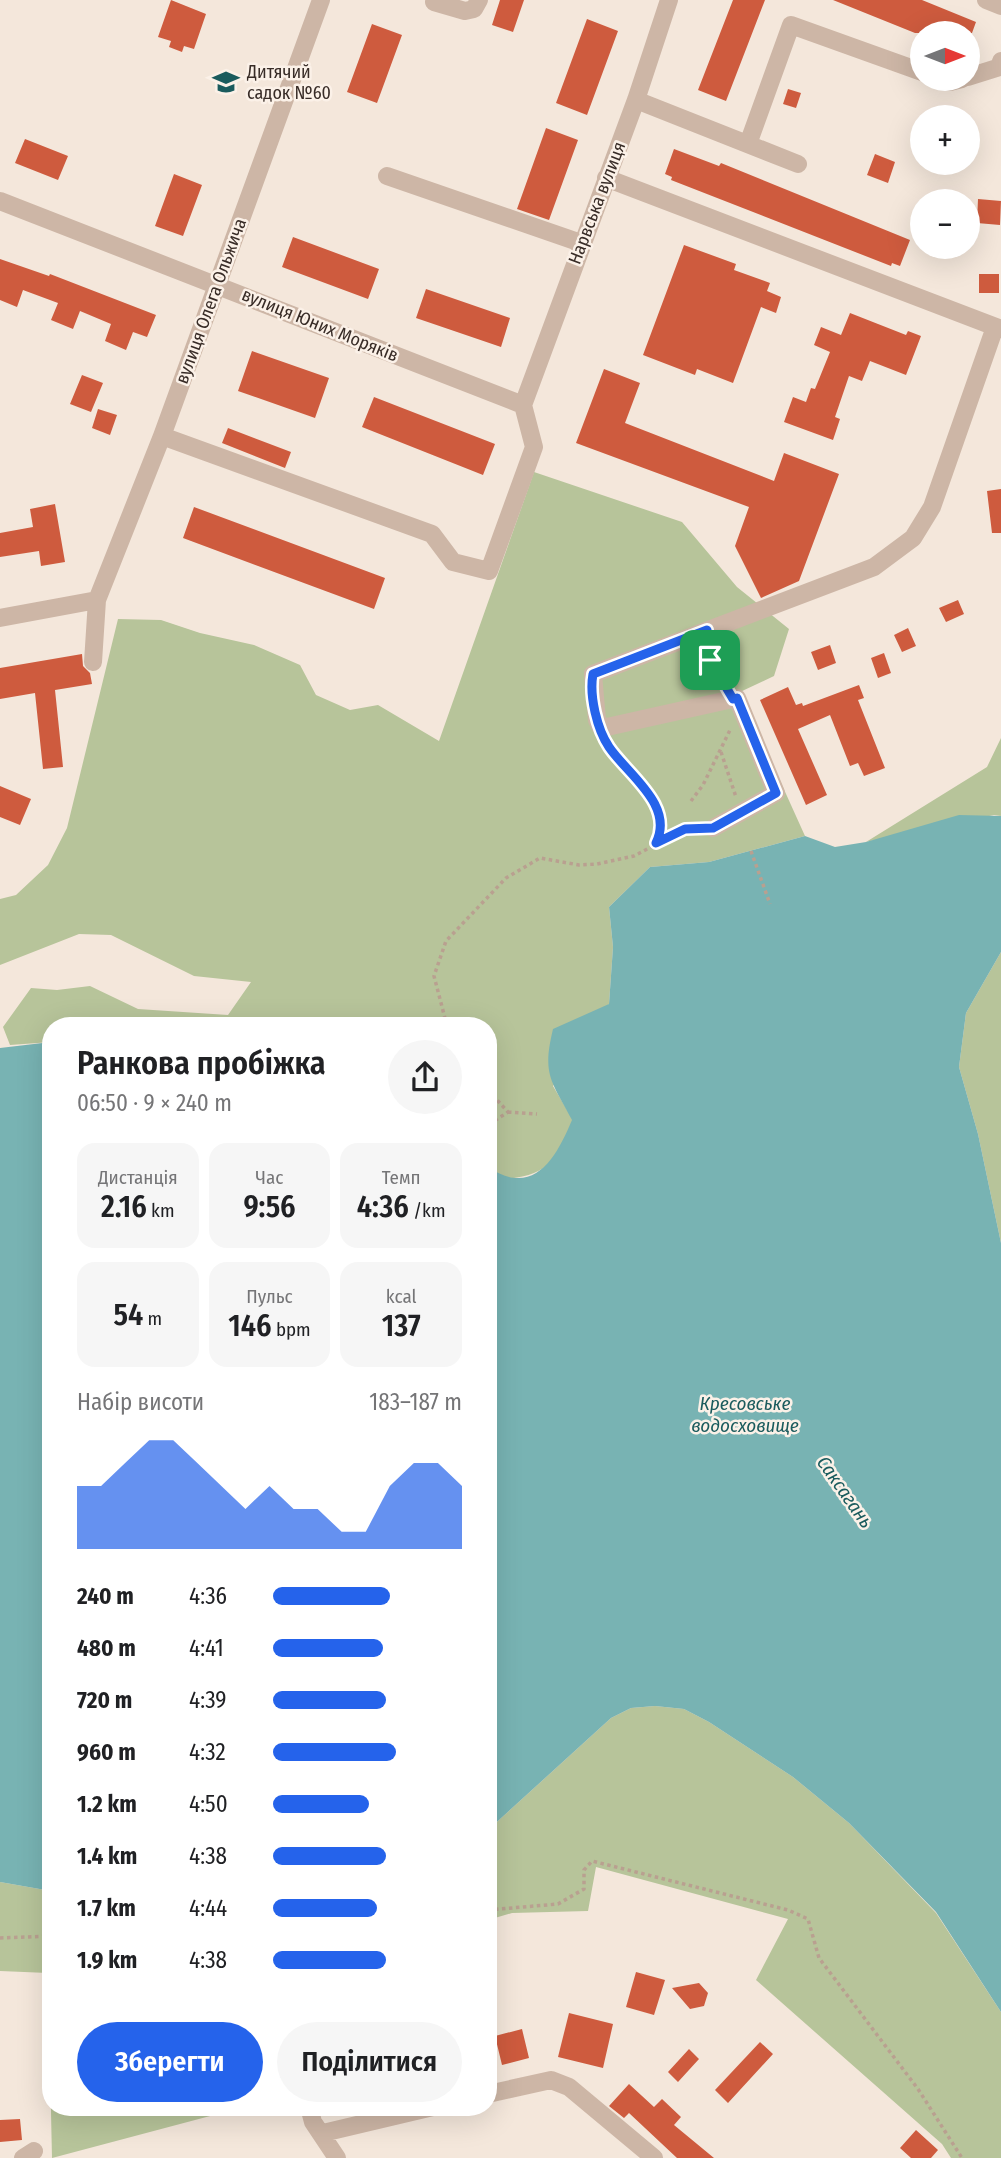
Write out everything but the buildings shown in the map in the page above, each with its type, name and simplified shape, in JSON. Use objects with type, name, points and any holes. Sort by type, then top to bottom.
[{"type":"street","name":"вулиця Олега Ольжича","points":[[93,662],[97,600],[162,436],[321,0]]},
{"type":"street","points":[[434,2],[465,11],[474,9],[479,0]]},
{"type":"street","points":[[986,0],[1001,6]]},
{"type":"street","name":"Нарвська вулиця","points":[[523,405],[636,100],[666,1]]},
{"type":"street","points":[[748,144],[791,24],[910,68]]},
{"type":"street","points":[[980,73],[1000,67],[1001,61]]},
{"type":"street","points":[[636,100],[798,164]]},
{"type":"street","points":[[387,176],[581,243]]},
{"type":"street","points":[[606,178],[998,328],[932,507],[914,538],[874,567],[593,674],[600,726],[737,703],[776,793],[713,828]]},
{"type":"street","name":"вулиця Юних Моряків","points":[[0,201],[523,405]]},
{"type":"street","points":[[162,436],[432,534],[453,562],[489,571],[534,447],[523,405]]},
{"type":"street","points":[[0,618],[97,600]]},
{"type":"street","points":[[497,2092],[551,2080],[569,2087],[654,2158]]},
{"type":"street","points":[[311,2116],[337,2158]]},
{"type":"street","points":[[323,2133],[395,2116]]},
{"type":"path","points":[[691,801],[721,750],[737,703],[710,660],[707,630]]},
{"type":"path","points":[[600,726],[608,745],[632,771],[655,807],[662,828],[656,843]]},
{"type":"path","points":[[721,750],[730,785],[742,813]]},
{"type":"path","points":[[445,1017],[434,976],[446,941],[506,878],[541,858],[579,866],[597,863],[634,856],[685,829],[713,828]]},
{"type":"path","points":[[751,851],[769,904]]},
{"type":"path","points":[[497,1100],[508,1112]]},
{"type":"path","points":[[497,1119],[508,1112],[537,1114]]},
{"type":"path","points":[[497,1909],[558,1904],[568,1900],[584,1889],[584,1870],[592,1861],[788,1910],[808,1919],[819,1958],[918,2089],[962,2158]]},
{"type":"path","points":[[0,1938],[42,1936]]},
{"type":"green space","points":[[534,472],[682,522],[737,587],[789,629],[774,676],[740,692],[805,836],[709,862],[650,867],[609,907],[613,947],[609,1004],[553,1086],[573,1120],[562,1145],[542,1169],[506,1179],[497,1173],[497,1017],[42,1017],[42,1043],[10,1045],[3,1027],[31,988],[57,990],[90,986],[138,1009],[228,1015],[251,982],[194,976],[111,935],[79,934],[0,965],[0,899],[16,895],[48,865],[67,828],[118,619],[161,620],[200,633],[254,645],[300,665],[316,695],[350,710],[378,705],[439,741]]},
{"type":"green space","points":[[1001,738],[1001,816],[994,815],[866,842],[987,767]]},
{"type":"green space","points":[[1001,952],[1001,1243],[978,1134],[959,1067],[966,1013]]},
{"type":"green space","points":[[655,1706],[684,1709],[709,1722],[793,1777],[849,1823],[936,1913],[1001,2012],[1001,2158],[951,2158],[942,2144],[756,1980],[788,1919],[596,1867],[588,1911],[512,1913],[497,1917],[497,1822],[611,1718],[631,1708]]},
{"type":"green space","points":[[0,1882],[42,1889],[42,1973],[0,1971]]},
{"type":"green space","points":[[51,2116],[210,2116],[52,2158]]},
{"type":"water","name":"Кресовське водосховище","points":[[959,815],[1001,816],[1001,952],[966,1013],[959,1067],[978,1134],[1001,1243],[1001,2012],[936,1912],[849,1823],[793,1777],[709,1722],[684,1709],[655,1706],[631,1708],[611,1718],[497,1822],[497,1172],[518,1178],[531,1176],[551,1160],[559,1148],[572,1120],[550,1077],[548,1057],[553,1029],[609,1004],[613,947],[609,907],[650,867],[709,862],[805,836],[835,847],[866,842]]},
{"type":"water","points":[[42,1043],[42,1889],[0,1882],[0,1048]]},
{"type":"place","name":"Дитячий садок №60","points":[[226,82]]},
{"type":"route","points":[[707,630],[710,660],[733,699],[737,698],[776,787],[776,793],[713,828],[685,829],[656,843],[662,828],[652,800],[632,771],[608,745],[597,720],[593,674],[707,630]]},
{"type":"water label","name":"Саксагань","points":[[845,1492]]}]
